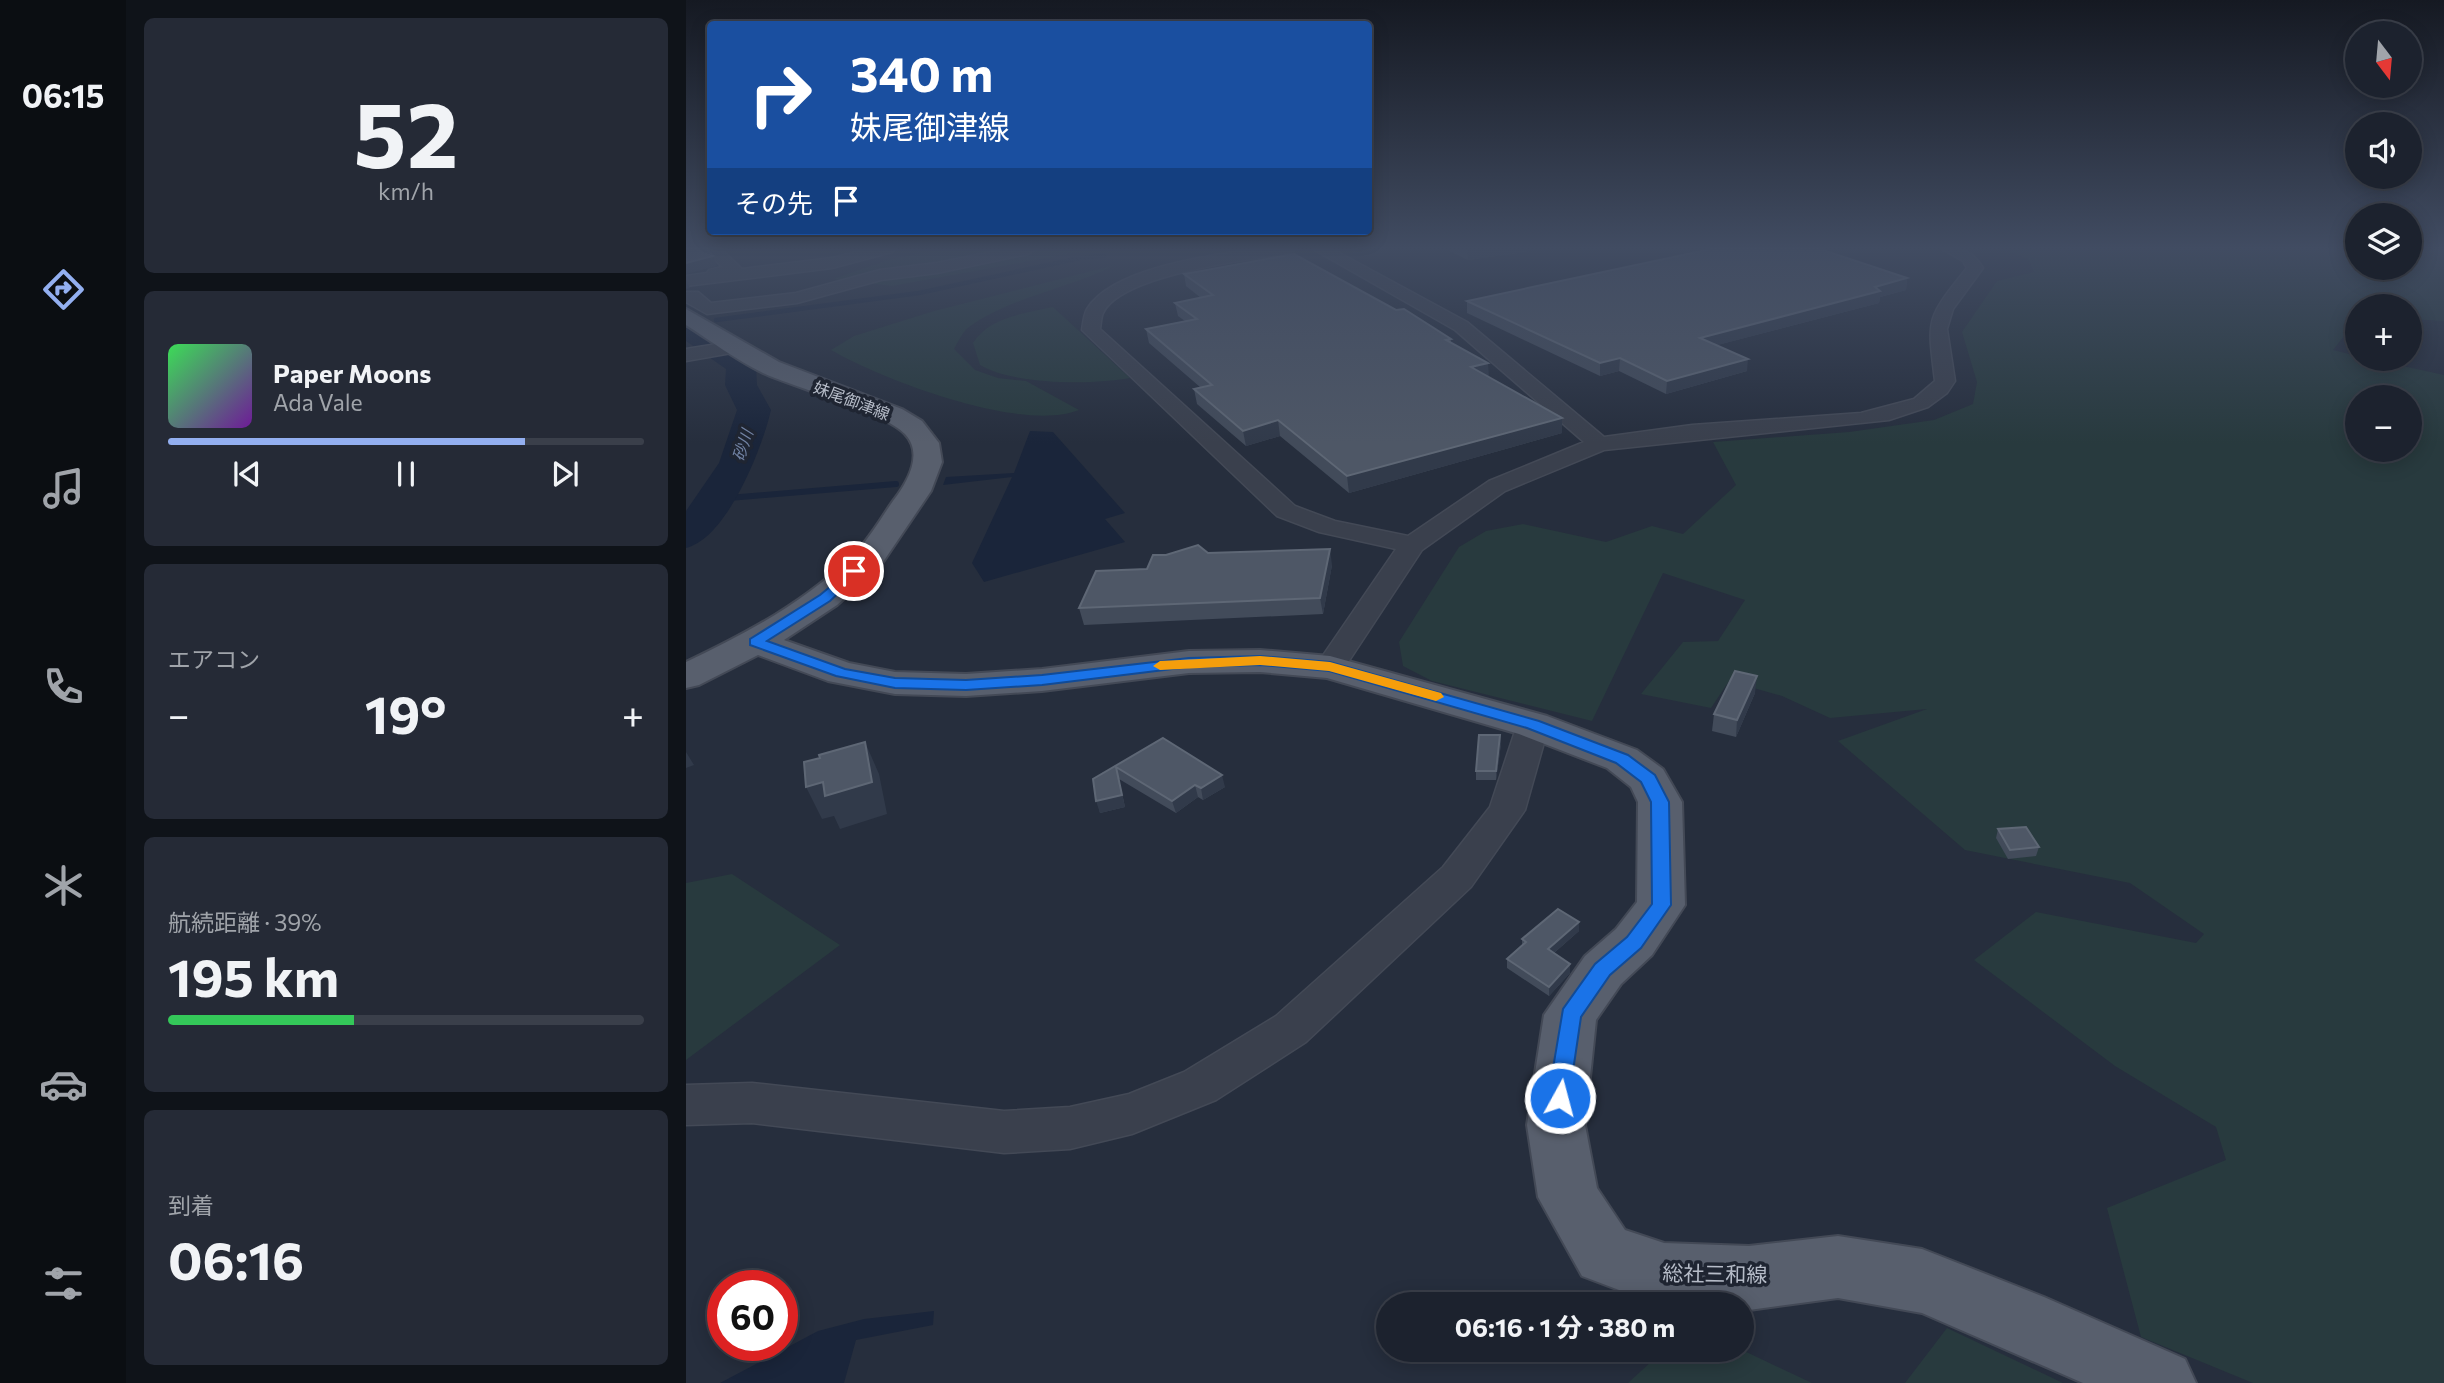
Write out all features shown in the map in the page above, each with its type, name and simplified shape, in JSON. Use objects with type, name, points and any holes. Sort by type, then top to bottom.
[{"type":"main road","name":"妹尾御津線","points":[[686,316],[723,350],[893,415],[912,427],[925,443],[929,462],[916,491],[869,558],[825,598],[755,642],[686,677]]},
{"type":"main road","name":"総社三和線","points":[[755,642],[841,673],[895,683],[966,685],[1042,680],[1189,662],[1260,661],[1330,667],[1533,725],[1622,759],[1648,779],[1660,802],[1661,905],[1634,942],[1603,970],[1570,1015],[1556,1125],[1568,1197],[1604,1254],[1664,1275],[1749,1278],[1838,1267],[1922,1281],[2021,1320],[2161,1383]]},
{"type":"street","points":[[1093,314],[1091,330],[1286,511],[1328,527],[1412,545]]},
{"type":"street","points":[[1438,314],[1461,326],[1599,444]]},
{"type":"street","points":[[1330,667],[1412,545],[1497,486],[1599,444],[1704,431],[1861,419],[1889,414],[1921,403],[1945,382],[1938,329],[1944,314]]},
{"type":"street","points":[[686,355],[723,350]]},
{"type":"street","points":[[686,1105],[752,1103],[1004,1132],[1070,1128],[1132,1114],[1200,1086],[1291,1029],[1457,877],[1507,810],[1533,725]]},
{"type":"shaded area","points":[[926,314],[992,314],[967,329],[954,349],[975,370],[998,378],[1026,381],[1079,410],[1054,415],[1024,415],[953,400],[884,375],[831,350],[854,336]]},
{"type":"shaded area","points":[[1020,314],[1060,314],[1130,378],[1095,382],[1054,382],[1012,376],[980,365],[973,343],[980,334],[998,322]]},
{"type":"shaded area","points":[[1975,314],[2345,314],[2345,335],[2333,350],[2345,353],[2345,371],[2422,370],[2444,375],[2444,1383],[2253,1383],[2141,1337],[2107,1208],[2226,1160],[2216,1127],[2115,1066],[1974,960],[2036,912],[2196,943],[2204,934],[2130,883],[1965,850],[1838,741],[1927,709],[1830,718],[1782,696],[1729,681],[1711,708],[1641,694],[1683,642],[1718,641],[1745,600],[1663,573],[1592,721],[1432,681],[1403,666],[1399,642],[1459,547],[1486,531],[1523,524],[1606,542],[1652,526],[1683,534],[1736,485],[1713,442],[1849,432],[1934,420],[1973,404],[1977,382],[1962,332]]},
{"type":"shaded area","points":[[2422,314],[2444,314],[2444,321],[2422,320]]},
{"type":"shaded area","points":[[732,874],[840,945],[686,1060],[686,883]]},
{"type":"shaded area","points":[[1947,1328],[2063,1383],[1905,1383]]},
{"type":"shaded area","points":[[1754,1356],[1812,1383],[1628,1383],[1651,1362],[1754,1362]]},
{"type":"water","points":[[1030,431],[1053,432],[1125,513],[1105,519],[1125,542],[984,582],[972,563],[1012,477],[943,485],[946,477],[1014,473]]},
{"type":"water","points":[[934,1311],[933,1325],[856,1340],[844,1383],[720,1383],[761,1361],[798,1361],[798,1342],[818,1331],[864,1319]]},
{"type":"building","points":[[1189,314],[1411,314],[1451,339],[1446,340],[1488,363],[1471,367],[1562,418],[1347,476],[1278,420],[1243,431],[1194,389],[1212,385],[1146,329],[1197,319]]},
{"type":"building","points":[[1494,314],[1794,314],[1700,338],[1748,359],[1667,381],[1620,358],[1600,363]]},
{"type":"building","points":[[1198,545],[1208,553],[1330,549],[1320,598],[1079,608],[1096,571],[1147,569],[1153,555],[1166,555]]},
{"type":"building","points":[[1735,671],[1757,676],[1737,720],[1714,714]]},
{"type":"building","points":[[1479,735],[1500,735],[1496,771],[1476,771]]},
{"type":"building","points":[[1163,738],[1222,775],[1201,788],[1195,785],[1172,801],[1116,767],[1122,795],[1096,801],[1093,779]]},
{"type":"building","points":[[865,742],[872,782],[825,796],[823,782],[806,787],[804,762]]},
{"type":"building","points":[[2026,827],[2039,847],[2010,850],[1998,829]]},
{"type":"building","points":[[1558,909],[1579,922],[1548,949],[1570,964],[1549,987],[1507,959],[1526,942],[1522,939]]},
{"type":"waterway","points":[[716,320],[765,314]]},
{"type":"waterway","name":"砂川","points":[[686,328],[741,366],[741,385],[754,410],[744,447],[729,478],[686,536]]},
{"type":"waterway","points":[[717,499],[896,484]]},
{"type":"slow traffic","points":[[1160,666],[1189,662],[1260,661],[1330,667],[1436,697]]},
{"type":"route","points":[[854,571],[825,598],[755,642],[841,673],[895,683],[966,685],[1042,680],[1189,662],[1260,661],[1330,667],[1533,725],[1622,759],[1648,779],[1660,802],[1661,905],[1634,942],[1603,970],[1570,1015],[1560,1098]]}]
